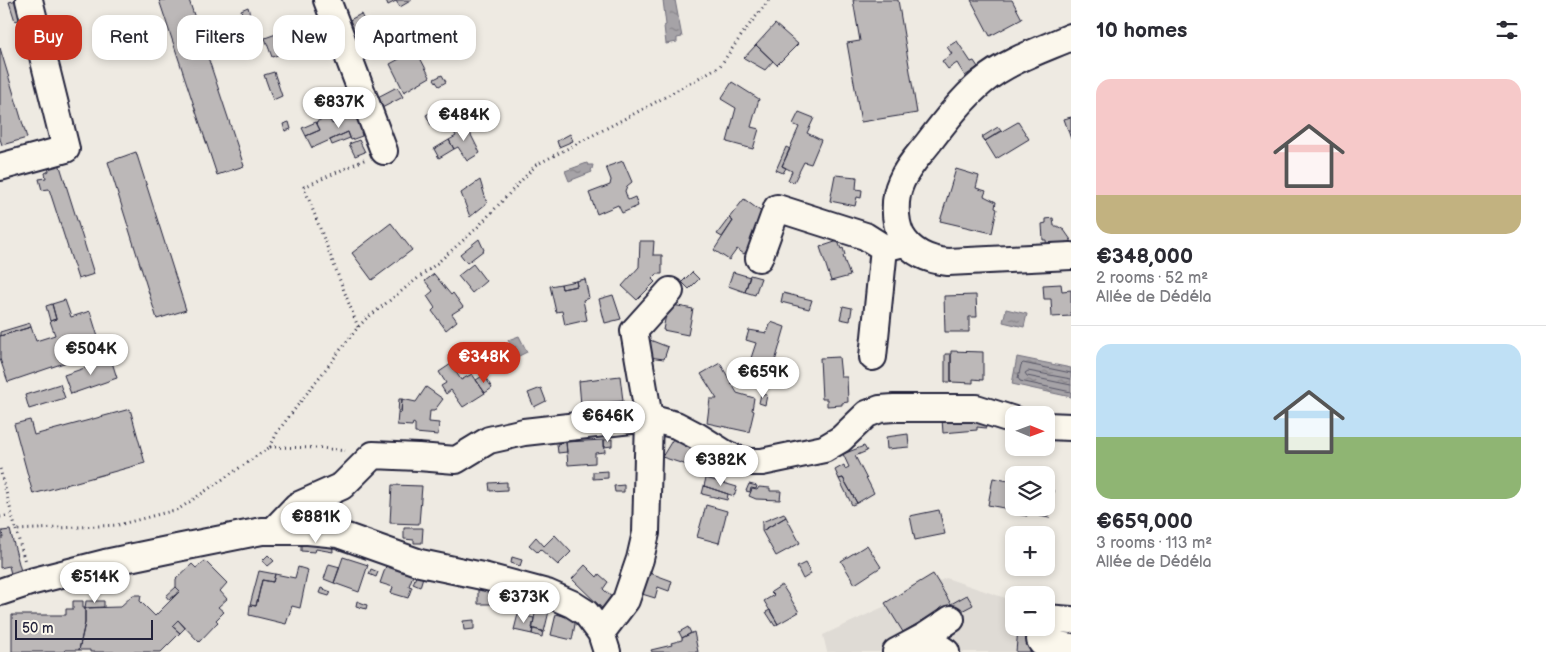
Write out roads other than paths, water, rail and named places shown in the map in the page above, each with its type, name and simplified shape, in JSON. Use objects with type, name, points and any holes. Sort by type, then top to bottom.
[{"type":"street","points":[[0,167],[66,149],[29,0]]},
{"type":"street","points":[[327,0],[384,151]]},
{"type":"street","points":[[873,357],[899,230],[896,212],[897,196],[900,184],[909,166],[972,92],[984,81],[1018,60],[1071,37]]},
{"type":"street","points":[[759,258],[777,208],[912,249],[936,261],[1071,256]]},
{"type":"street","points":[[604,642],[626,600],[640,559],[646,533],[649,418],[634,331],[670,291]]},
{"type":"street","points":[[274,530],[297,506],[342,486],[373,455],[456,460],[490,440],[524,432],[649,418],[676,424],[737,459],[762,462],[824,449],[841,439],[867,414],[880,409],[976,408],[1005,417]]},
{"type":"street","points":[[1055,426],[1071,427]]},
{"type":"street","points":[[0,592],[30,582],[114,561],[243,534],[274,530],[308,530],[338,534],[420,563],[487,577],[547,593],[572,604],[586,613],[604,642]]},
{"type":"street","points":[[896,652],[924,637],[951,619]]},
{"type":"street","points":[[1055,619],[1071,620]]},
{"type":"street","points":[[1040,636],[1042,643],[1071,647]]},
{"type":"street","points":[[924,637],[946,652]]},
{"type":"water","points":[[663,0],[675,0],[682,37],[677,38],[677,42],[666,44]]},
{"type":"water","points":[[587,163],[588,165],[593,165],[592,172],[569,181],[565,171]]},
{"type":"water","points":[[1006,309],[1027,314],[1024,327],[1003,322]]},
{"type":"water","points":[[519,336],[527,352],[517,357],[508,340]]},
{"type":"water","points":[[1017,357],[1071,368],[1071,397],[1012,384]]}]
